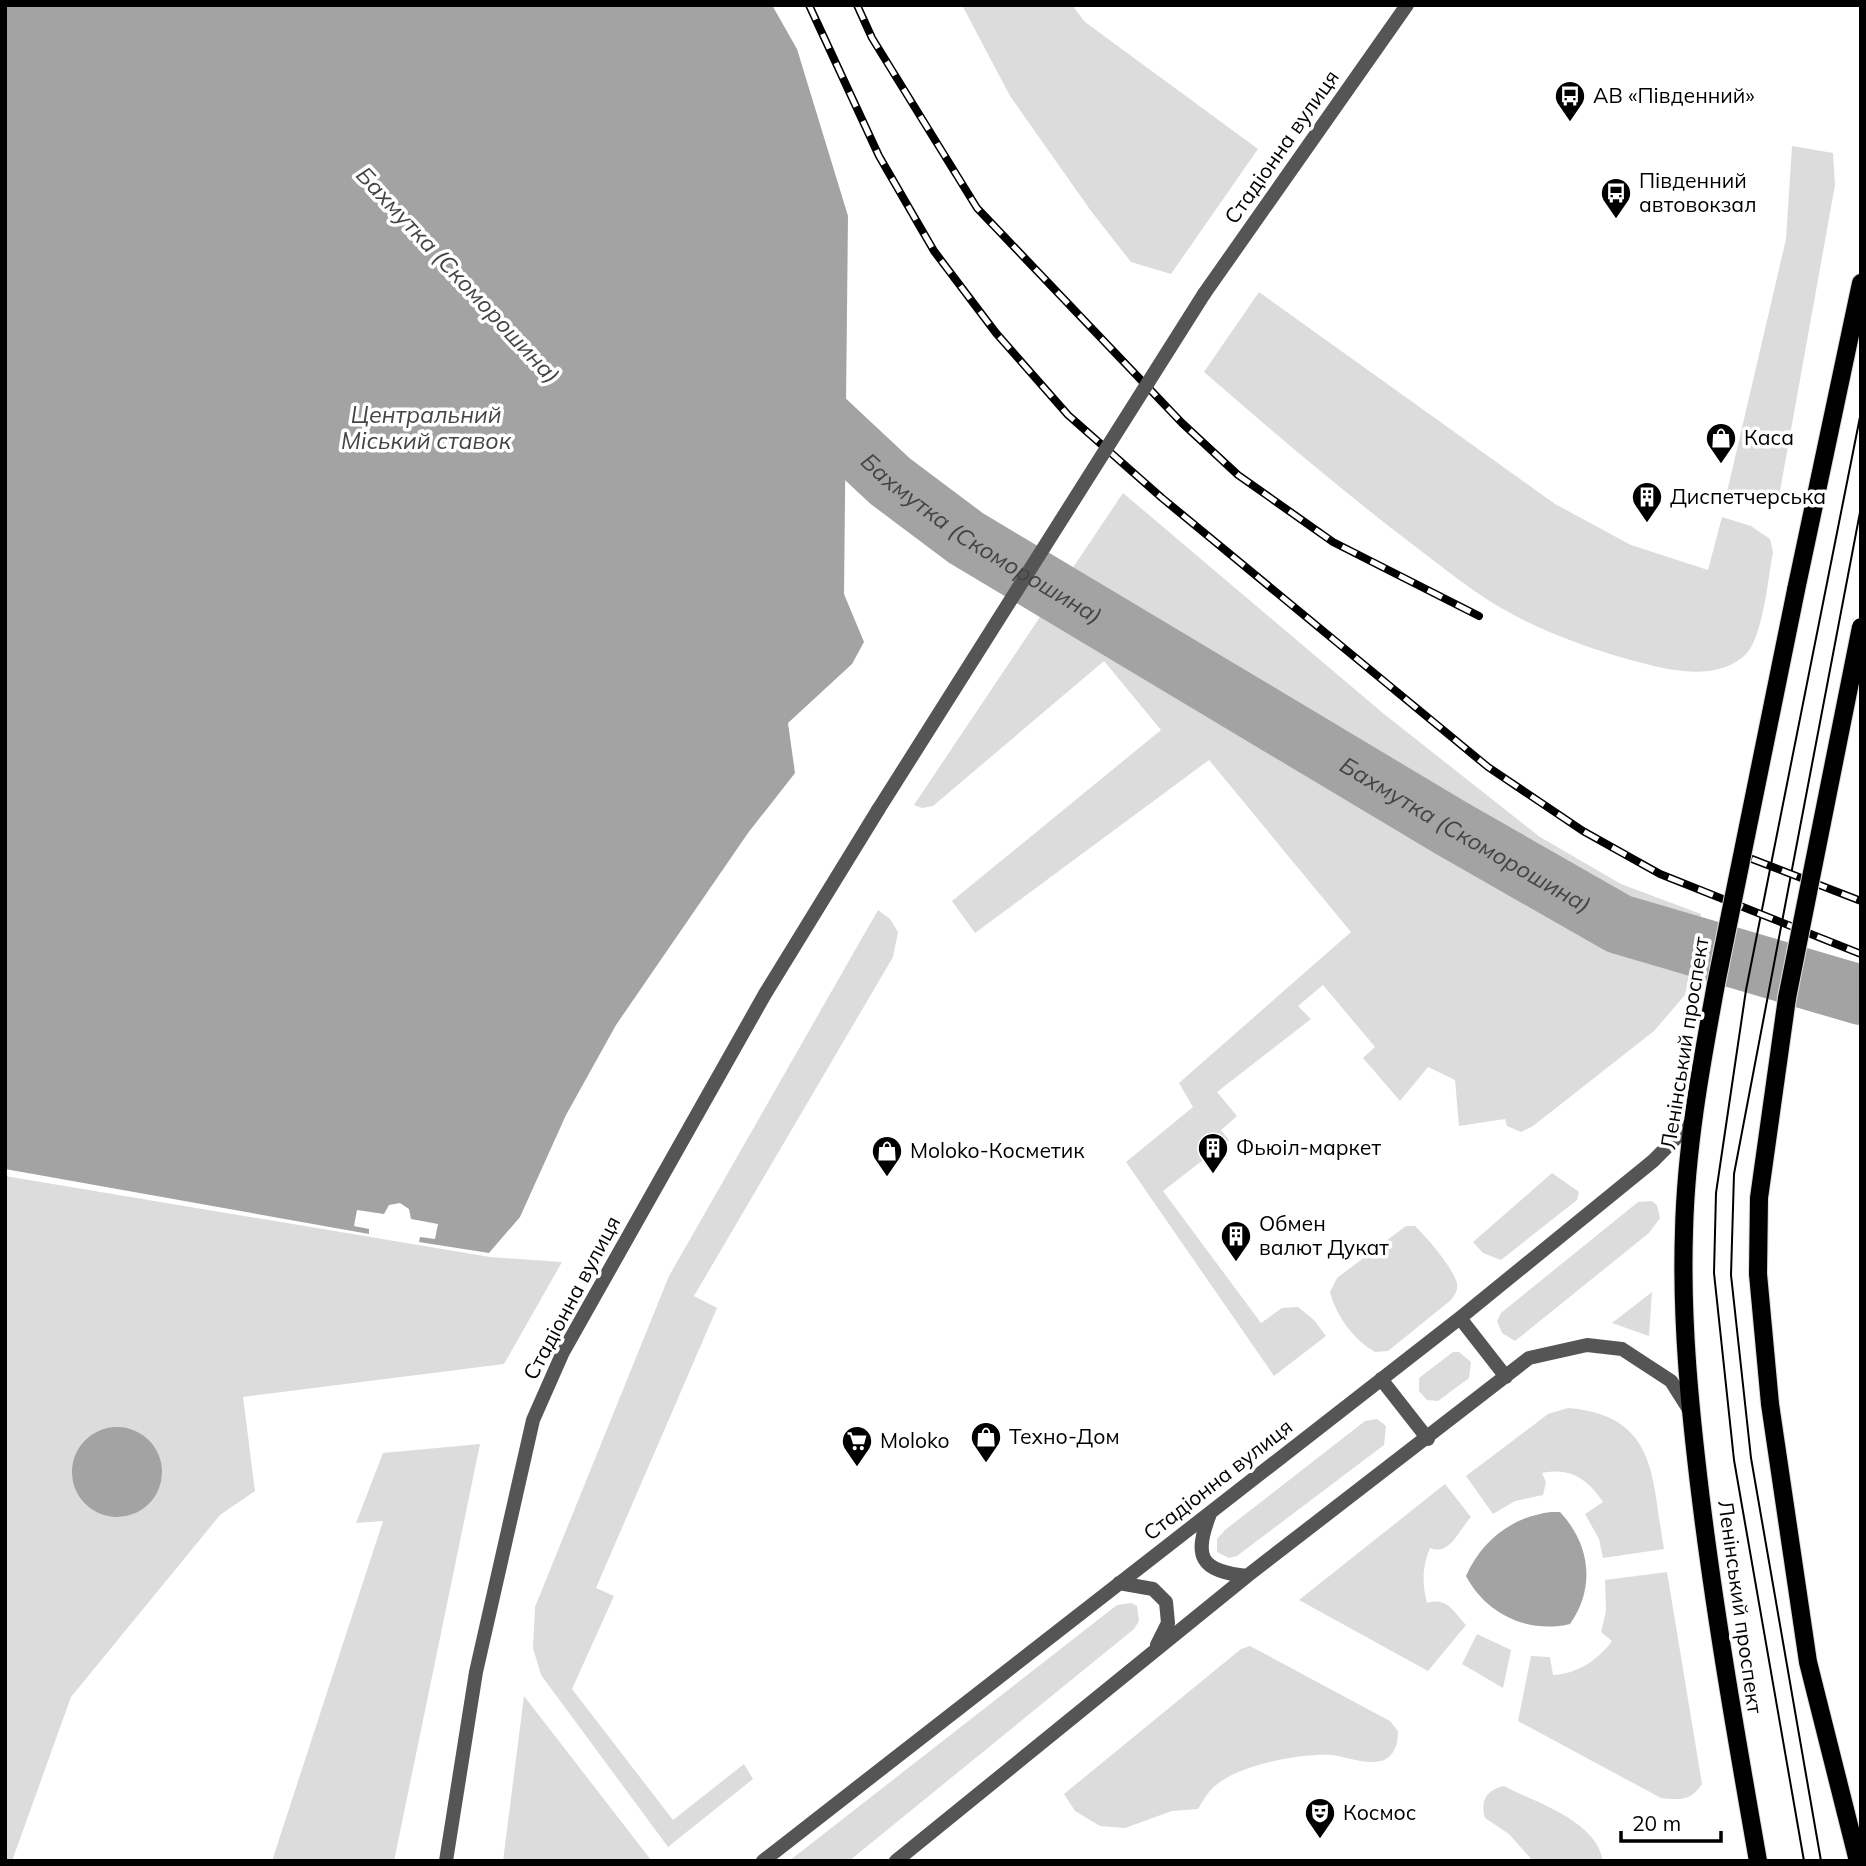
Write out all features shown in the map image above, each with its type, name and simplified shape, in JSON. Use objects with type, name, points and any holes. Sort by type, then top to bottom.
[{"type":"main road","name":"Ленінський проспект","points":[[1758,1861],[1719,1646],[1690,1412],[1684,1257],[1691,1123],[1716,984],[1861,283]]},
{"type":"main road","points":[[1858,1861],[1808,1662],[1770,1404],[1758,1275],[1759,1198],[1787,998],[1861,627]]},
{"type":"street","name":"Стадіонна вулиця","points":[[446,1861],[476,1672],[533,1420],[563,1353],[765,994],[878,810],[1204,294],[1407,5]]},
{"type":"street","name":"Стадіонна вулиця","points":[[763,1861],[1460,1318],[1653,1161],[1691,1123]]},
{"type":"street","points":[[1460,1318],[1506,1377]]},
{"type":"street","points":[[896,1861],[1155,1649],[1529,1358],[1587,1345],[1622,1349],[1671,1381],[1690,1412]]},
{"type":"street","points":[[1381,1379],[1428,1439]]},
{"type":"street","points":[[1211,1512],[1200,1552],[1208,1567],[1225,1574],[1247,1576]]},
{"type":"street","points":[[1119,1583],[1153,1589],[1166,1602],[1168,1623],[1155,1649]]},
{"type":"shaded area","points":[[962,5],[1072,5],[1085,22],[1258,149],[1171,274],[1131,262],[1091,211],[1010,96]]},
{"type":"shaded area","points":[[1792,146],[1833,153],[1835,185],[1778,502],[1727,492],[1786,239]]},
{"type":"shaded area","points":[[1259,292],[1555,504],[1631,545],[1708,570],[1722,517],[1751,526],[1770,539],[1773,552],[1767,592],[1760,624],[1750,649],[1732,664],[1709,671],[1658,667],[1595,649],[1544,630],[1499,607],[1461,581],[1385,524],[1204,372]]},
{"type":"shaded area","points":[[1123,493],[1384,714],[1540,837],[1621,884],[1701,914],[1685,995],[1654,1031],[1533,1126],[1521,1132],[1507,1126],[1505,1119],[1459,1126],[1455,1080],[1428,1067],[1400,1101],[1363,1058],[1375,1047],[1323,985],[1298,1006],[1311,1019],[1217,1092],[1237,1116],[1221,1130],[1229,1140],[1163,1191],[1261,1323],[1282,1308],[1298,1307],[1314,1320],[1326,1336],[1274,1376],[1126,1162],[1193,1107],[1179,1083],[1351,932],[1209,760],[975,933],[952,901],[1161,730],[1104,661],[933,806],[922,808],[914,805]]},
{"type":"shaded area","points":[[878,910],[890,919],[898,932],[893,957],[694,1296],[717,1308],[596,1588],[614,1596],[572,1689],[673,1820],[744,1764],[753,1779],[668,1847],[541,1675],[533,1648],[535,1607],[669,1276]]},
{"type":"shaded area","points":[[1552,1173],[1579,1192],[1577,1200],[1501,1260],[1483,1253],[1473,1242]]},
{"type":"shaded area","points":[[5,1176],[490,1257],[562,1262],[504,1364],[243,1397],[255,1491],[220,1515],[71,1697],[12,1861],[5,1861]]},
{"type":"shaded area","points":[[1652,1201],[1657,1205],[1660,1218],[1649,1233],[1515,1341],[1502,1333],[1497,1321],[1501,1313],[1638,1202]]},
{"type":"shaded area","points":[[1406,1226],[1415,1226],[1438,1252],[1456,1280],[1456,1291],[1451,1300],[1388,1351],[1375,1352],[1360,1341],[1347,1326],[1330,1292],[1337,1278]]},
{"type":"shaded area","points":[[1652,1292],[1649,1336],[1612,1323]]},
{"type":"shaded area","points":[[1453,1352],[1459,1352],[1471,1362],[1469,1378],[1438,1401],[1427,1400],[1419,1391],[1419,1378]]},
{"type":"shaded area","points":[[1568,1408],[1598,1413],[1620,1423],[1635,1437],[1652,1475],[1664,1549],[1603,1558],[1599,1539],[1585,1514],[1603,1502],[1591,1487],[1570,1473],[1542,1473],[1546,1482],[1543,1495],[1515,1501],[1493,1514],[1466,1476],[1548,1414]]},
{"type":"shaded area","points":[[1377,1419],[1386,1426],[1384,1445],[1237,1556],[1229,1558],[1217,1552],[1217,1539],[1225,1530],[1365,1421]]},
{"type":"shaded area","points":[[480,1444],[394,1861],[272,1861],[383,1521],[356,1523],[383,1453]]},
{"type":"shaded area","points":[[1445,1484],[1471,1517],[1448,1545],[1437,1550],[1430,1548],[1424,1569],[1424,1589],[1427,1603],[1445,1604],[1466,1625],[1428,1671],[1299,1600]]},
{"type":"shaded area","points":[[1667,1572],[1702,1784],[1694,1794],[1679,1799],[1661,1798],[1518,1721],[1531,1656],[1550,1657],[1553,1675],[1562,1674],[1586,1665],[1612,1641],[1601,1632],[1606,1611],[1605,1580]]},
{"type":"shaded area","points":[[1131,1603],[1137,1606],[1139,1621],[1134,1629],[849,1861],[789,1861],[1117,1605]]},
{"type":"shaded area","points":[[1477,1634],[1511,1650],[1503,1688],[1462,1664]]},
{"type":"shaded area","points":[[1250,1646],[1390,1721],[1398,1731],[1393,1753],[1386,1759],[1375,1762],[1318,1755],[1266,1763],[1220,1782],[1208,1793],[1198,1809],[1172,1811],[1125,1828],[1100,1826],[1075,1811],[1064,1794],[1241,1649]]},
{"type":"shaded area","points":[[524,1696],[651,1860],[651,1861],[503,1861]]},
{"type":"shaded area","points":[[1504,1786],[1548,1806],[1577,1824],[1589,1834],[1603,1861],[1533,1861],[1509,1834],[1485,1818],[1483,1806],[1486,1797],[1493,1790]]},
{"type":"water","name":"Центральний Міський ставок","points":[[5,5],[772,5],[797,49],[848,216],[844,594],[864,642],[852,664],[788,723],[795,773],[748,833],[616,1025],[566,1115],[520,1217],[489,1253],[419,1242],[420,1237],[435,1239],[438,1224],[411,1219],[409,1209],[400,1203],[389,1205],[384,1214],[357,1210],[354,1226],[369,1229],[369,1234],[5,1169]]},
{"type":"water","points":[[117,1427],[134,1430],[149,1440],[159,1455],[162,1472],[159,1489],[149,1504],[134,1514],[117,1517],[100,1514],[85,1504],[75,1489],[72,1472],[75,1455],[85,1440],[100,1430]]},
{"type":"water","points":[[1560,1512],[1578,1538],[1586,1566],[1586,1581],[1584,1595],[1570,1624],[1539,1626],[1510,1618],[1497,1611],[1474,1589],[1466,1576],[1481,1552],[1500,1532],[1524,1519]]},
{"type":"waterway","name":"Бахмутка (Скоморошина)","points":[[781,396],[813,409],[890,481],[966,538],[1451,828],[1619,924],[1861,995]]},
{"type":"tram line","points":[[1804,1861],[1734,1460],[1714,1273],[1716,1193],[1746,990],[1861,412]]},
{"type":"tram line","points":[[1821,1861],[1751,1458],[1731,1275],[1734,1174],[1861,507]]},
{"type":"railway","points":[[809,5],[879,156],[934,251],[996,333],[1068,415],[1162,498],[1488,767],[1583,831],[1660,874],[1861,954]]},
{"type":"railway","points":[[857,5],[872,38],[977,208],[1182,423],[1238,475],[1333,542],[1479,616]]},
{"type":"railway","points":[[1752,859],[1861,901]]},
{"type":"place","name":"АВ «Південний»","points":[[1570,123]]},
{"type":"place","name":"Південний автовокзал","points":[[1616,220]]},
{"type":"place","name":"Каса","points":[[1721,465]]},
{"type":"place","name":"Диспетчерська","points":[[1647,524]]},
{"type":"place","name":"Фьюіл-маркет","points":[[1213,1175]]},
{"type":"place","name":"Moloko-Косметик","points":[[887,1178]]},
{"type":"place","name":"Обмен валют Дукат","points":[[1236,1263]]},
{"type":"place","name":"Техно-Дом","points":[[986,1464]]},
{"type":"place","name":"Moloko","points":[[857,1468]]},
{"type":"place","name":"Космос","points":[[1320,1840]]}]
